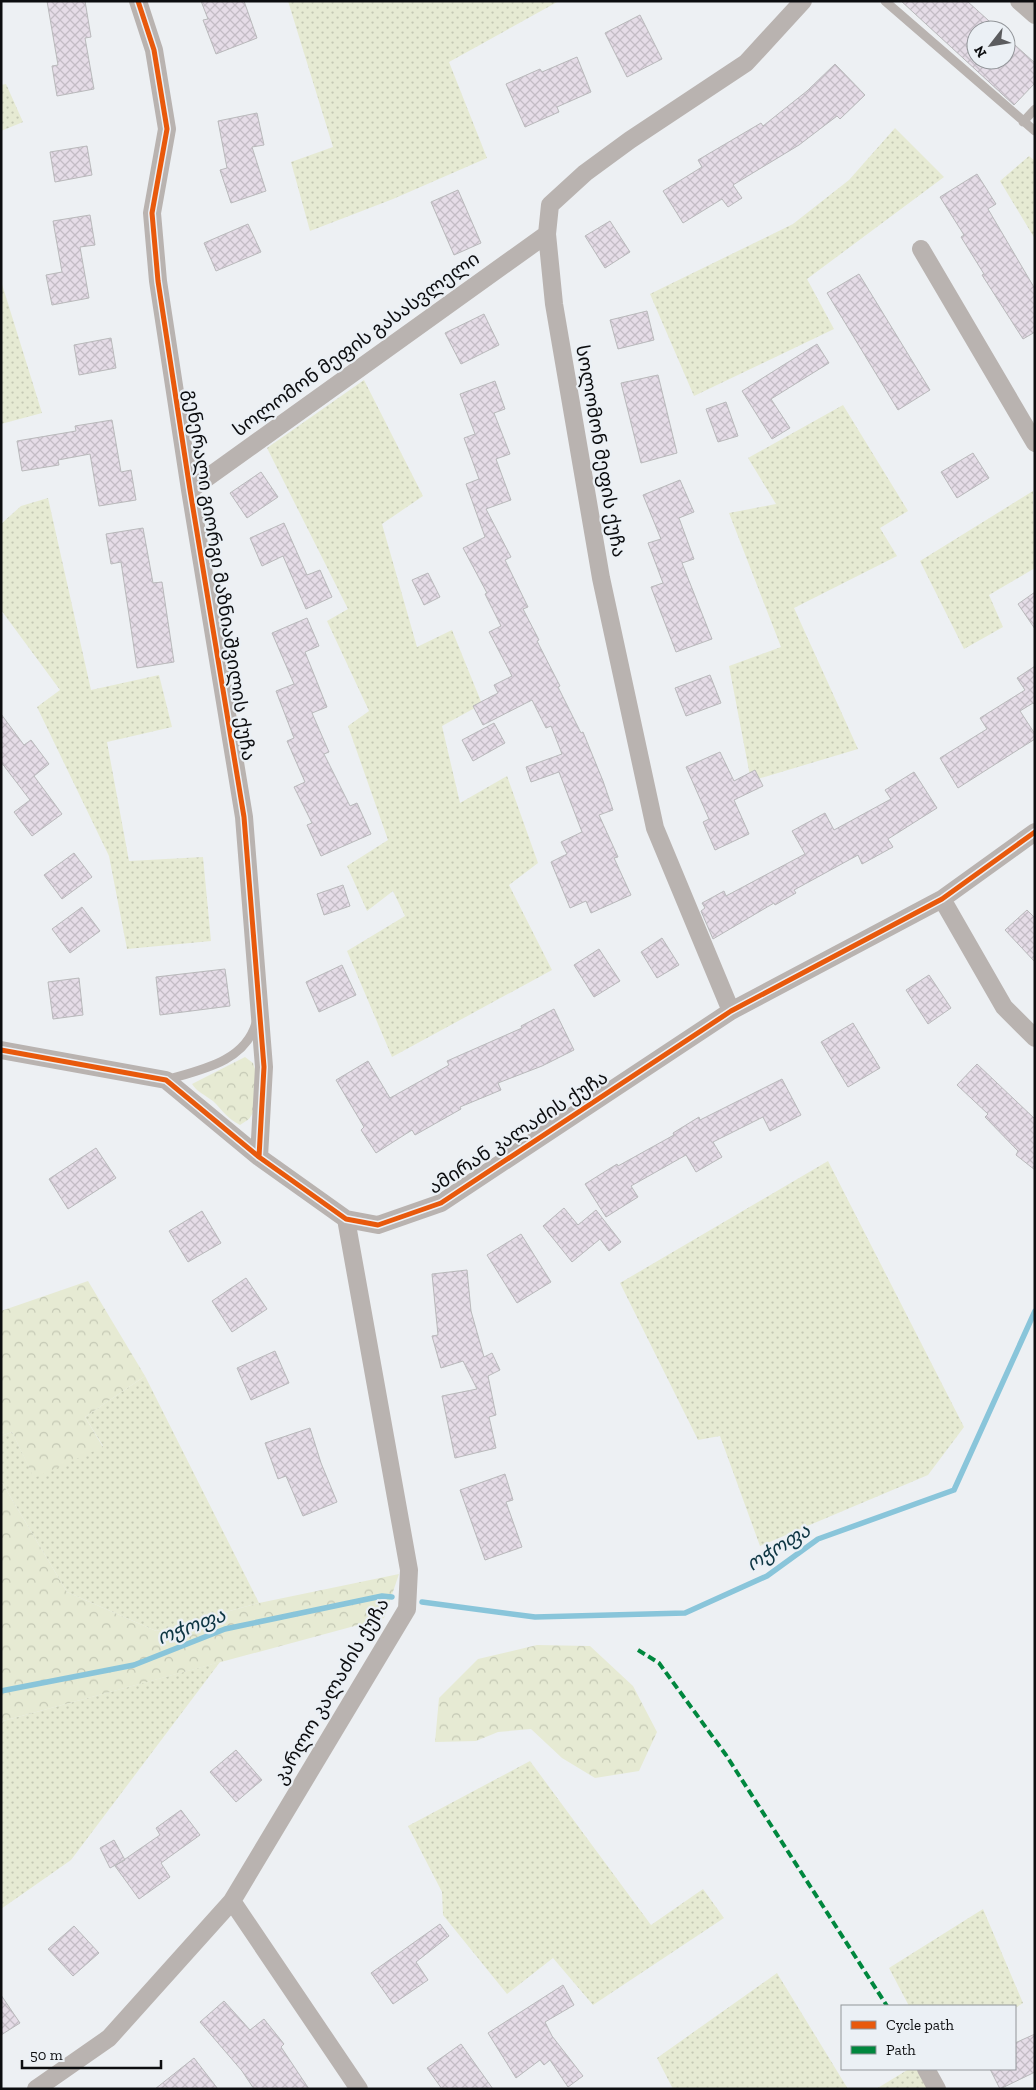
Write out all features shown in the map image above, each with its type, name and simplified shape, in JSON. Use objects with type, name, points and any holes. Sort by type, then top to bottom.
[{"type":"street","name":"გენერალი გიორგი მაზნიაშვილის ქუჩა","points":[[138,1],[154,50],[167,129],[152,213],[158,281],[190,490],[244,817],[264,1067],[259,1157]]},
{"type":"street","name":"სოლომონ მეფის ქუჩა","points":[[731,1011],[655,828],[601,578],[554,304],[547,234],[550,206],[585,173],[630,140],[746,63],[803,1]]},
{"type":"street","points":[[1019,1],[1035,15]]},
{"type":"street","name":"სოლომონ მეფის გასასვლელი","points":[[190,490],[547,234]]},
{"type":"street","points":[[921,249],[1035,444]]},
{"type":"street","name":"ამირან კალაძის ქუჩა","points":[[1,1050],[166,1080],[259,1157],[346,1219],[378,1225],[441,1203],[731,1011],[942,900],[1035,832]]},
{"type":"street","points":[[942,900],[1004,1007],[1035,1038]]},
{"type":"street","name":"კარლო კალაძის ქუჩა","points":[[36,2089],[109,2038],[232,1902],[407,1609],[409,1570],[346,1219]]},
{"type":"street","points":[[232,1902],[359,2089]]},
{"type":"street","points":[[927,2070],[937,2089]]},
{"type":"lane","points":[[885,1],[1035,131]]},
{"type":"lane","points":[[1024,122],[1035,109]]},
{"type":"lane","name":"გენერალი გიორგი მაზნიაშვილის ქუჩა","points":[[166,1080],[204,1069],[244,1047],[254,1033],[259,1013]]},
{"type":"green space","points":[[288,1],[559,1],[449,62],[487,158],[393,199],[310,231],[291,162],[333,147]]},
{"type":"green space","points":[[6,84],[23,122],[1,131],[1,85]]},
{"type":"green space","points":[[895,128],[944,177],[807,279],[834,329],[694,396],[650,294],[793,224],[849,180]]},
{"type":"green space","points":[[1029,156],[1035,161],[1035,239],[1000,181]]},
{"type":"green space","points":[[1,281],[42,413],[1,424]]},
{"type":"green space","points":[[364,380],[423,496],[382,524],[417,647],[452,630],[482,704],[442,726],[460,803],[507,776],[538,863],[509,885],[552,970],[392,1057],[347,951],[405,916],[393,891],[367,911],[347,866],[388,840],[348,726],[369,711],[327,621],[348,609],[267,448]]},
{"type":"green space","points":[[843,405],[908,511],[880,528],[897,556],[794,608],[858,749],[751,781],[729,666],[781,647],[729,513],[776,504],[748,458]]},
{"type":"green space","points":[[1033,491],[1035,568],[989,595],[1003,627],[964,649],[920,561]]},
{"type":"green space","points":[[48,498],[91,690],[159,675],[172,727],[107,742],[129,861],[203,857],[211,941],[127,949],[109,856],[37,707],[60,690],[1,610],[1,524],[21,506]]},
{"type":"green space","points":[[245,1057],[253,1063],[256,1072],[255,1110],[249,1119],[240,1125],[192,1084]]},
{"type":"green space","points":[[828,1161],[964,1427],[928,1475],[760,1546],[720,1436],[698,1440],[620,1283]]},
{"type":"green space","points":[[88,1281],[145,1376],[85,1417],[103,1447],[34,1478],[12,1432],[1,1436],[1,1311]]},
{"type":"green space","points":[[145,1376],[259,1603],[156,1631],[67,1592],[1,1481],[1,1436],[12,1432],[34,1477],[103,1446],[85,1417]]},
{"type":"green space","points":[[1,1481],[67,1592],[156,1631],[259,1603],[399,1574],[384,1618],[3,1721],[1,1725]]},
{"type":"green space","points":[[537,1645],[590,1646],[633,1686],[657,1732],[639,1771],[595,1778],[562,1758],[531,1729],[498,1732],[476,1741],[435,1742],[439,1698],[478,1659]]},
{"type":"green space","points":[[220,1662],[71,1860],[1,1909],[1,1725],[3,1721]]},
{"type":"green space","points":[[530,1761],[651,1925],[703,1889],[724,1918],[593,2005],[553,1958],[507,1994],[443,1915],[442,1892],[408,1826]]},
{"type":"green space","points":[[983,1909],[1023,2003],[1016,2007],[1016,2005],[908,2005],[889,1968]]},
{"type":"green space","points":[[777,1973],[848,2089],[673,2089],[657,2058]]},
{"type":"green space","points":[[907,2070],[919,2070],[929,2089],[876,2089]]},
{"type":"building","points":[[47,1],[85,1],[91,37],[85,38],[94,89],[57,96],[52,66],[58,65]]},
{"type":"building","points":[[201,1],[244,1],[257,38],[216,54],[203,20],[208,19]]},
{"type":"building","points":[[901,1],[967,1],[988,20],[966,20],[966,61]]},
{"type":"building","points":[[640,15],[662,59],[627,77],[605,33]]},
{"type":"building","points":[[1016,46],[1035,63],[1035,83],[1014,105],[976,70],[1016,70]]},
{"type":"building","points":[[577,57],[591,92],[557,107],[559,112],[525,127],[506,84],[540,69],[542,72]]},
{"type":"building","points":[[835,64],[865,95],[840,119],[837,116],[799,145],[733,185],[742,198],[728,207],[722,199],[683,223],[663,191],[702,167],[698,160],[761,123],[763,126],[807,91]]},
{"type":"building","points":[[257,113],[264,145],[252,147],[266,191],[231,203],[220,170],[227,168],[218,121]]},
{"type":"building","points":[[87,146],[92,175],[55,182],[50,152]]},
{"type":"building","points":[[977,174],[996,204],[988,209],[1035,289],[1035,332],[1023,339],[982,275],[984,274],[961,237],[964,235],[940,197]]},
{"type":"building","points":[[458,190],[481,243],[454,255],[431,202]]},
{"type":"building","points":[[90,215],[95,245],[80,247],[89,298],[52,305],[46,275],[62,272],[53,221]]},
{"type":"building","points":[[610,221],[630,252],[605,268],[585,236]]},
{"type":"building","points":[[248,224],[261,252],[216,271],[204,243]]},
{"type":"building","points":[[859,274],[930,390],[898,410],[827,293]]},
{"type":"building","points":[[647,311],[654,340],[618,349],[610,320]]},
{"type":"building","points":[[484,314],[499,345],[461,364],[445,333]]},
{"type":"building","points":[[111,338],[116,368],[79,375],[74,345]]},
{"type":"building","points":[[817,344],[829,363],[771,399],[790,428],[772,439],[742,391]]},
{"type":"building","points":[[658,375],[677,453],[641,463],[621,383]]},
{"type":"building","points":[[495,381],[505,409],[494,413],[510,454],[496,459],[511,500],[486,509],[511,557],[505,560],[528,607],[523,609],[560,686],[558,687],[581,733],[583,732],[603,781],[613,810],[599,815],[618,857],[614,858],[631,895],[591,913],[586,901],[570,908],[551,862],[567,854],[561,842],[582,832],[559,772],[531,782],[526,767],[562,754],[551,726],[546,728],[532,700],[483,725],[473,706],[498,693],[494,685],[512,676],[489,632],[501,626],[485,594],[487,593],[463,548],[485,537],[466,484],[479,479],[464,438],[475,434],[460,394]]},
{"type":"building","points":[[726,402],[738,436],[718,442],[706,409]]},
{"type":"building","points":[[112,420],[121,472],[131,470],[136,500],[99,506],[90,454],[58,460],[59,465],[22,471],[17,441],[76,431],[75,426]]},
{"type":"building","points":[[973,453],[989,478],[957,498],[941,472]]},
{"type":"building","points":[[261,472],[278,497],[247,518],[230,493]]},
{"type":"building","points":[[680,480],[694,512],[679,518],[694,559],[682,563],[712,639],[676,652],[651,587],[663,583],[648,543],[661,539],[643,495]]},
{"type":"building","points":[[284,523],[307,575],[320,570],[332,597],[306,609],[283,556],[262,566],[250,538]]},
{"type":"building","points":[[143,528],[153,583],[162,582],[174,662],[137,668],[121,562],[111,564],[106,534]]},
{"type":"building","points":[[428,573],[440,597],[424,605],[412,580]]},
{"type":"building","points":[[1035,592],[1035,629],[1018,604]]},
{"type":"building","points":[[307,618],[319,646],[305,652],[327,707],[312,713],[329,752],[324,754],[350,806],[357,803],[371,834],[321,856],[307,825],[312,823],[294,787],[305,782],[287,741],[294,738],[276,691],[294,684],[272,633]]},
{"type":"building","points":[[1035,666],[1035,705],[1033,703],[1020,711],[1035,734],[1035,739],[958,788],[940,758],[987,729],[980,718],[1025,690],[1017,678]]},
{"type":"building","points":[[710,675],[721,703],[686,716],[675,688]]},
{"type":"building","points":[[1,714],[24,745],[31,740],[49,764],[34,776],[62,814],[32,836],[14,812],[30,800],[1,762]]},
{"type":"building","points":[[494,723],[505,743],[473,761],[462,740]]},
{"type":"building","points":[[720,752],[734,781],[755,770],[763,786],[734,800],[749,834],[715,850],[703,822],[709,819],[686,767]]},
{"type":"building","points":[[914,772],[937,808],[888,839],[893,847],[862,864],[858,855],[794,890],[796,893],[775,905],[774,903],[713,939],[701,911],[705,908],[702,903],[724,891],[726,896],[805,854],[792,831],[825,813],[834,830],[891,799],[885,790]]},
{"type":"building","points":[[74,853],[92,877],[62,899],[44,875]]},
{"type":"building","points":[[343,885],[350,906],[324,915],[317,894]]},
{"type":"building","points":[[82,907],[100,931],[70,953],[52,929]]},
{"type":"building","points":[[1027,910],[1035,918],[1035,962],[1005,930]]},
{"type":"building","points":[[662,938],[679,965],[657,978],[641,952]]},
{"type":"building","points":[[599,949],[620,981],[594,997],[574,965]]},
{"type":"building","points":[[342,965],[356,995],[319,1012],[306,982]]},
{"type":"building","points":[[225,969],[230,1006],[160,1015],[156,977]]},
{"type":"building","points":[[929,975],[951,1008],[928,1024],[906,990]]},
{"type":"building","points":[[79,978],[83,1015],[53,1019],[48,982]]},
{"type":"building","points":[[554,1009],[574,1050],[542,1066],[498,1083],[501,1090],[460,1107],[461,1109],[415,1135],[412,1130],[376,1153],[361,1130],[364,1127],[336,1080],[368,1061],[390,1098],[449,1065],[447,1061],[522,1028],[521,1026]]},
{"type":"building","points":[[853,1023],[880,1068],[848,1087],[821,1042]]},
{"type":"building","points":[[977,1064],[1035,1119],[1035,1170],[1016,1155],[1018,1151],[985,1117],[988,1114],[957,1085]]},
{"type":"building","points":[[782,1079],[801,1115],[770,1131],[763,1117],[713,1142],[722,1157],[696,1172],[686,1155],[631,1186],[638,1197],[606,1217],[585,1184],[617,1164],[618,1166],[674,1135],[673,1133],[699,1117],[700,1120]]},
{"type":"building","points":[[96,1148],[116,1178],[68,1209],[49,1179]]},
{"type":"building","points":[[564,1208],[578,1225],[596,1210],[621,1242],[609,1251],[600,1239],[572,1262],[543,1226]]},
{"type":"building","points":[[202,1211],[221,1243],[188,1262],[169,1231]]},
{"type":"building","points":[[521,1234],[551,1282],[517,1303],[487,1255]]},
{"type":"building","points":[[467,1270],[471,1311],[484,1357],[492,1353],[500,1370],[488,1376],[496,1415],[489,1417],[496,1448],[455,1458],[442,1396],[477,1389],[463,1361],[441,1368],[432,1336],[438,1335],[432,1274]]},
{"type":"building","points":[[246,1278],[267,1309],[232,1332],[212,1301]]},
{"type":"building","points":[[275,1351],[289,1383],[251,1400],[237,1368]]},
{"type":"building","points":[[310,1428],[321,1463],[337,1502],[303,1516],[286,1476],[278,1479],[265,1443]]},
{"type":"building","points":[[505,1474],[513,1500],[506,1502],[522,1547],[485,1560],[460,1490]]},
{"type":"building","points":[[236,1750],[262,1780],[236,1802],[210,1772]]},
{"type":"building","points":[[181,1810],[200,1835],[161,1863],[170,1877],[139,1899],[115,1866],[160,1835],[156,1828]]},
{"type":"building","points":[[114,1840],[125,1860],[110,1868],[100,1848]]},
{"type":"building","points":[[440,1924],[449,1936],[416,1962],[428,1980],[393,2004],[371,1973]]},
{"type":"building","points":[[74,1926],[99,1953],[73,1976],[48,1949]]},
{"type":"building","points":[[563,1985],[574,2005],[545,2022],[552,2036],[583,2076],[568,2087],[550,2060],[544,2065],[540,2060],[516,2078],[488,2033]]},
{"type":"building","points":[[1,1995],[20,2023],[1,2035]]},
{"type":"building","points":[[224,2001],[250,2030],[264,2019],[284,2044],[281,2047],[309,2089],[254,2089],[242,2071],[200,2022]]},
{"type":"building","points":[[1035,2034],[1035,2072],[1000,2089],[990,2070],[1016,2070],[1016,2043]]},
{"type":"building","points":[[461,2044],[493,2089],[442,2089],[427,2068]]},
{"type":"building","points":[[194,2058],[218,2089],[155,2089]]},
{"type":"waterway","name":"ოჭოფა","points":[[422,1602],[535,1617],[685,1613],[767,1576],[818,1539],[954,1490],[1035,1311]]},
{"type":"waterway","name":"ოჭოფა","points":[[1,1691],[134,1665],[225,1629],[382,1596],[392,1597]]},
{"type":"marked path","points":[[638,1650],[659,1663],[726,1755],[886,2005]]},
{"type":"cycle path","points":[[138,1],[154,50],[167,129],[152,213],[158,281],[190,490],[244,817],[264,1067],[259,1157]]},
{"type":"cycle path","points":[[1,1050],[166,1080],[259,1157],[346,1219],[378,1225],[441,1203],[731,1011],[942,899],[1035,832]]}]
